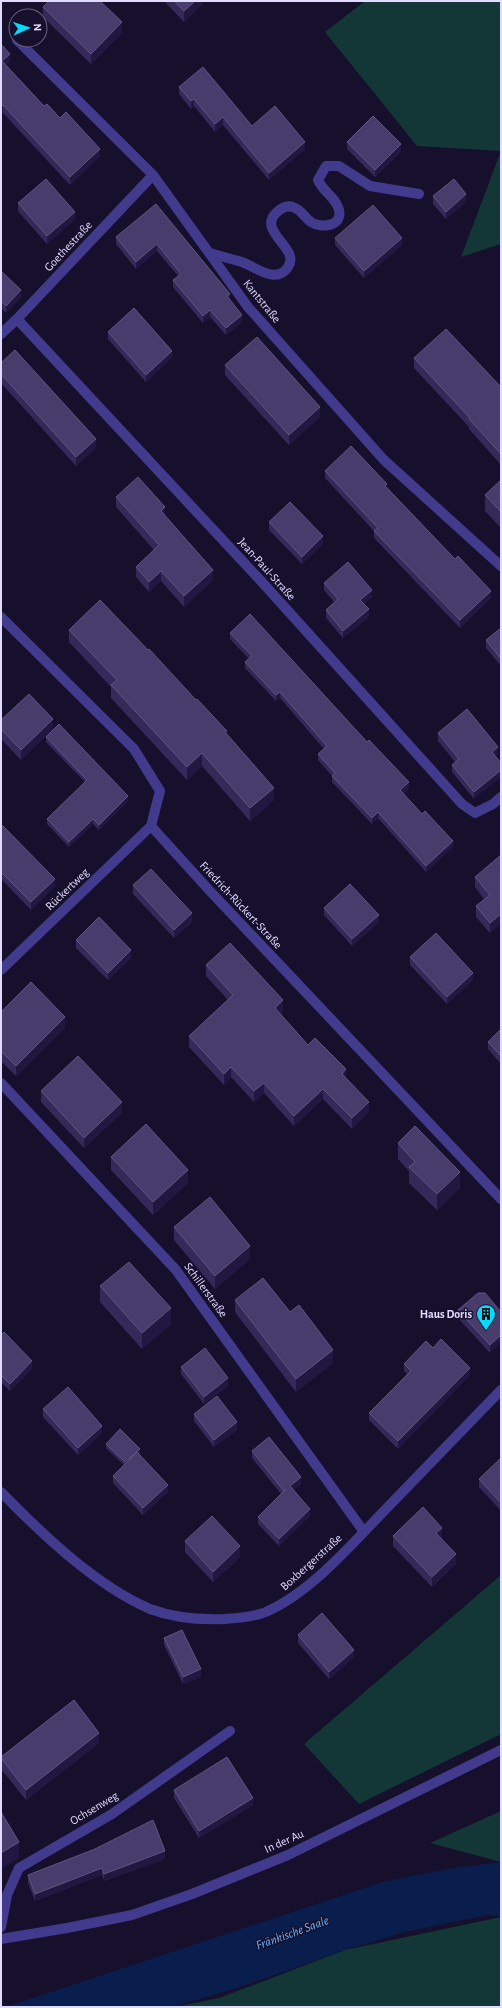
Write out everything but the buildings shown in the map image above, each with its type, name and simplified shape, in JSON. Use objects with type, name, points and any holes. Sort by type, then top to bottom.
[{"type":"street","name":"Kantstraße","points":[[25,48],[154,175],[248,307],[384,460],[501,566]]},
{"type":"street","points":[[210,253],[243,263],[267,275],[276,276],[284,272],[290,266],[290,257],[287,250],[274,233],[271,223],[274,215],[281,208],[289,206],[296,208],[310,222],[319,226],[326,226],[337,219],[340,214],[337,203],[321,187],[318,180],[326,166],[339,166],[370,186],[419,194]]},
{"type":"street","name":"Goethestraße","points":[[1,334],[154,175]]},
{"type":"street","name":"Jean-Paul-Straße","points":[[17,319],[261,581],[462,804],[475,813],[493,804],[501,797]]},
{"type":"street","points":[[1,617],[134,749],[160,791],[152,826]]},
{"type":"street","name":"Rückertweg","points":[[1,970],[152,826]]},
{"type":"street","name":"Friedrich-Rückert-Straße","points":[[152,826],[209,890],[501,1199]]},
{"type":"street","name":"Schillerstraße","points":[[1,1084],[176,1270],[364,1532]]},
{"type":"street","name":"Boxbergerstraße","points":[[1,1492],[36,1528],[91,1572],[119,1592],[151,1609],[183,1618],[238,1618],[264,1612],[296,1595],[364,1532],[501,1390]]},
{"type":"street","name":"Ochsenweg","points":[[1,1927],[7,1895],[19,1868],[112,1814],[230,1731]]},
{"type":"street","name":"In der Au","points":[[1,1939],[132,1915],[192,1894],[288,1855],[501,1750]]},
{"type":"green space","points":[[365,1],[501,1],[501,151],[417,146],[325,32]]},
{"type":"green space","points":[[501,151],[501,244],[461,257]]},
{"type":"green space","points":[[501,1575],[501,1734],[359,1804],[304,1744]]},
{"type":"green space","points":[[501,1811],[501,1862],[430,1843]]},
{"type":"green space","points":[[501,1917],[501,2007],[174,2007],[219,1998],[345,1950]]},
{"type":"water","name":"Fränkische Saale","points":[[501,1862],[501,1916],[487,1915],[405,1932],[345,1950],[246,1985],[172,2007],[6,2007],[383,1882],[447,1869]]},
{"type":"place","name":"Haus Doris","points":[[486,1331]]}]
